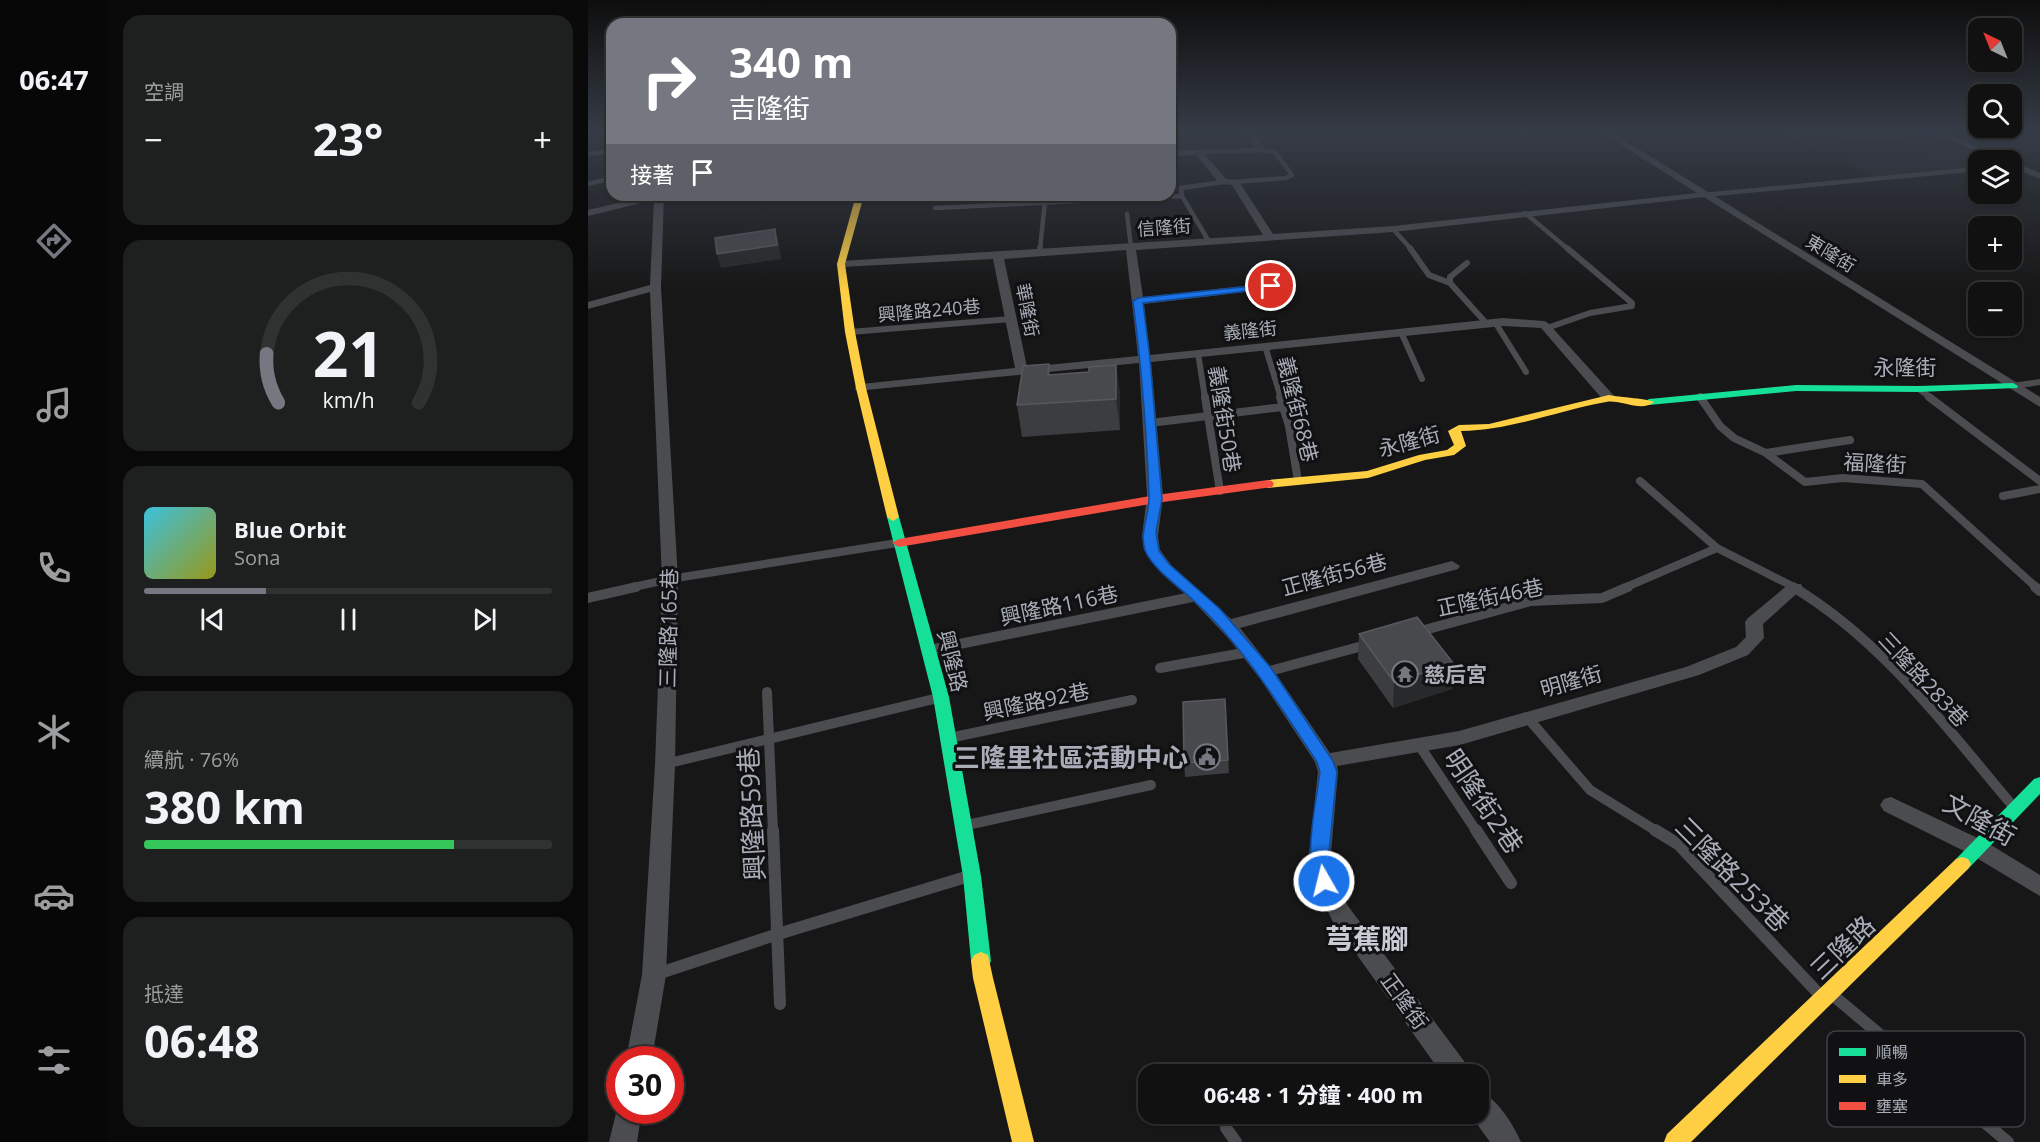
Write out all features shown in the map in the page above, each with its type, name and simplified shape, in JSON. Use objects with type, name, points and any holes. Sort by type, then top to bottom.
[{"type":"street","points":[[1236,185],[1269,236]]},
{"type":"street","name":"東隆街","points":[[1689,185],[2040,403]]},
{"type":"street","name":"信隆街","points":[[841,264],[998,256],[1393,229],[1704,195]]},
{"type":"street","points":[[588,213],[638,201]]},
{"type":"street","name":"三隆路165巷","points":[[641,1046],[654,975],[665,765],[670,579],[655,288],[659,201]]},
{"type":"street","name":"興隆路","points":[[858,201],[841,264],[850,332],[861,388],[899,543],[941,697],[972,876],[983,978],[1023,1142]]},
{"type":"street","name":"正隆街","points":[[1131,247],[1145,359],[1156,499],[1150,532],[1152,551],[1164,567],[1227,626],[1266,672],[1324,761],[1328,772],[1320,853],[1324,881],[1340,913],[1451,1064]]},
{"type":"street","name":"華隆街","points":[[998,256],[1022,371]]},
{"type":"street","points":[[1138,301],[1271,286]]},
{"type":"street","points":[[588,306],[655,288]]},
{"type":"street","name":"義隆街","points":[[861,388],[1491,323],[1538,323],[1547,328]]},
{"type":"street","points":[[1547,328],[1609,398]]},
{"type":"street","name":"永隆街","points":[[899,543],[1156,499],[1334,476],[1353,477],[1423,456],[1450,453],[1460,446],[1454,430],[1459,428],[1489,427],[1609,398],[1634,404],[1796,388],[1918,389],[2013,386]]},
{"type":"street","name":"正隆街56巷","points":[[1227,626],[1452,566]]},
{"type":"street","name":"明隆街","points":[[1324,761],[1460,738],[1692,671],[1742,651],[1755,638],[1754,622],[1795,588]]},
{"type":"street","name":"三隆路","points":[[1675,1142],[1978,848],[2040,783]]},
{"type":"street","name":"文隆街","points":[[1891,805],[1978,848],[2040,887]]},
{"type":"street","points":[[1489,1118],[1507,1142]]},
{"type":"street","points":[[623,1142],[626,1124]]},
{"type":"lane","points":[[1197,185],[1181,188],[1182,196],[1208,240]]},
{"type":"lane","points":[[1704,195],[1806,185]]},
{"type":"lane","points":[[1176,196],[1182,196]]},
{"type":"lane","points":[[935,208],[1046,201],[1040,253]]},
{"type":"lane","points":[[1525,213],[1632,303],[1632,306],[1577,316],[1547,328]]},
{"type":"lane","points":[[1127,214],[1131,247]]},
{"type":"lane","points":[[1393,229],[1420,260],[1429,275],[1450,283],[1491,323],[1526,372]]},
{"type":"lane","points":[[1450,283],[1450,277],[1467,263]]},
{"type":"lane","name":"興隆路240巷","points":[[850,332],[1011,319]]},
{"type":"lane","points":[[1401,332],[1422,379]]},
{"type":"lane","name":"義隆街68巷","points":[[1265,346],[1289,426],[1298,481]]},
{"type":"lane","name":"義隆街50巷","points":[[1198,353],[1220,491]]},
{"type":"lane","points":[[2013,386],[2040,382]]},
{"type":"lane","points":[[1918,389],[2040,481]]},
{"type":"lane","name":"福隆街","points":[[1700,397],[1720,426],[1734,438],[1766,453],[1805,482],[1843,478],[1922,484],[2040,591]]},
{"type":"lane","points":[[1150,423],[1283,407]]},
{"type":"lane","points":[[1766,453],[1850,440]]},
{"type":"lane","name":"三隆路283巷","points":[[1640,481],[1717,548],[1795,588],[1834,615],[1868,644],[1912,688],[2015,808]]},
{"type":"lane","points":[[2003,496],[2040,489]]},
{"type":"lane","points":[[588,598],[670,579],[899,543]]},
{"type":"lane","name":"正隆街46巷","points":[[1404,635],[1531,601],[1602,598],[1717,548]]},
{"type":"lane","name":"興隆路116巷","points":[[929,650],[1197,596]]},
{"type":"lane","points":[[1266,672],[1381,641]]},
{"type":"lane","points":[[1160,668],[1249,652]]},
{"type":"lane","name":"興隆路59巷","points":[[767,692],[780,1004]]},
{"type":"lane","points":[[665,765],[770,736],[941,697]]},
{"type":"lane","name":"興隆路92巷","points":[[947,738],[1132,700]]},
{"type":"lane","name":"三隆路253巷","points":[[1527,717],[1590,789],[1678,844],[1827,996],[1870,1031]]},
{"type":"lane","name":"明隆街2巷","points":[[1419,745],[1511,883]]},
{"type":"lane","points":[[964,826],[1151,785]]},
{"type":"lane","points":[[654,975],[778,934],[972,876]]},
{"type":"lane","name":"三隆路253巷","points":[[1989,1127],[2008,1142]]},
{"type":"lane","points":[[1226,1128],[1236,1142]]},
{"type":"building","points":[[775,229],[777,245],[717,254],[715,238]]},
{"type":"building","points":[[1049,364],[1048,375],[1089,372],[1089,367],[1116,365],[1116,399],[1017,405],[1023,366]]},
{"type":"building","points":[[1417,617],[1454,664],[1394,682],[1359,634]]},
{"type":"building","name":"三隆里社區活動中心","points":[[1225,699],[1228,760],[1184,763],[1183,702]]},
{"type":"traffic: fast","points":[[1649,402],[1796,388],[1918,389],[2013,386]]},
{"type":"traffic: fast","points":[[893,517],[941,697],[972,876],[981,961]]},
{"type":"traffic: fast","points":[[1962,864],[2040,783]]},
{"type":"traffic: slow","points":[[858,201],[841,264],[850,332],[861,388],[893,517]]},
{"type":"traffic: slow","points":[[1268,484],[1368,474],[1423,457],[1450,453],[1460,446],[1454,431],[1459,428],[1489,427],[1609,398],[1634,403],[1649,402]]},
{"type":"traffic: slow","points":[[1675,1142],[1962,864]]},
{"type":"traffic: slow","points":[[981,961],[983,978],[1023,1142]]},
{"type":"traffic: jam","points":[[899,543],[1156,499],[1268,484]]},
{"type":"place","name":"慈后宮","points":[[1405,674]]},
{"type":"place","name":"三隆里社區活動中心","points":[[1207,757]]},
{"type":"district","name":"芎蕉腳","points":[[1367,938]]},
{"type":"route","points":[[1271,286],[1138,301],[1156,499],[1150,532],[1152,551],[1164,567],[1215,612],[1266,672],[1324,761],[1328,772],[1320,853],[1324,881]]}]
